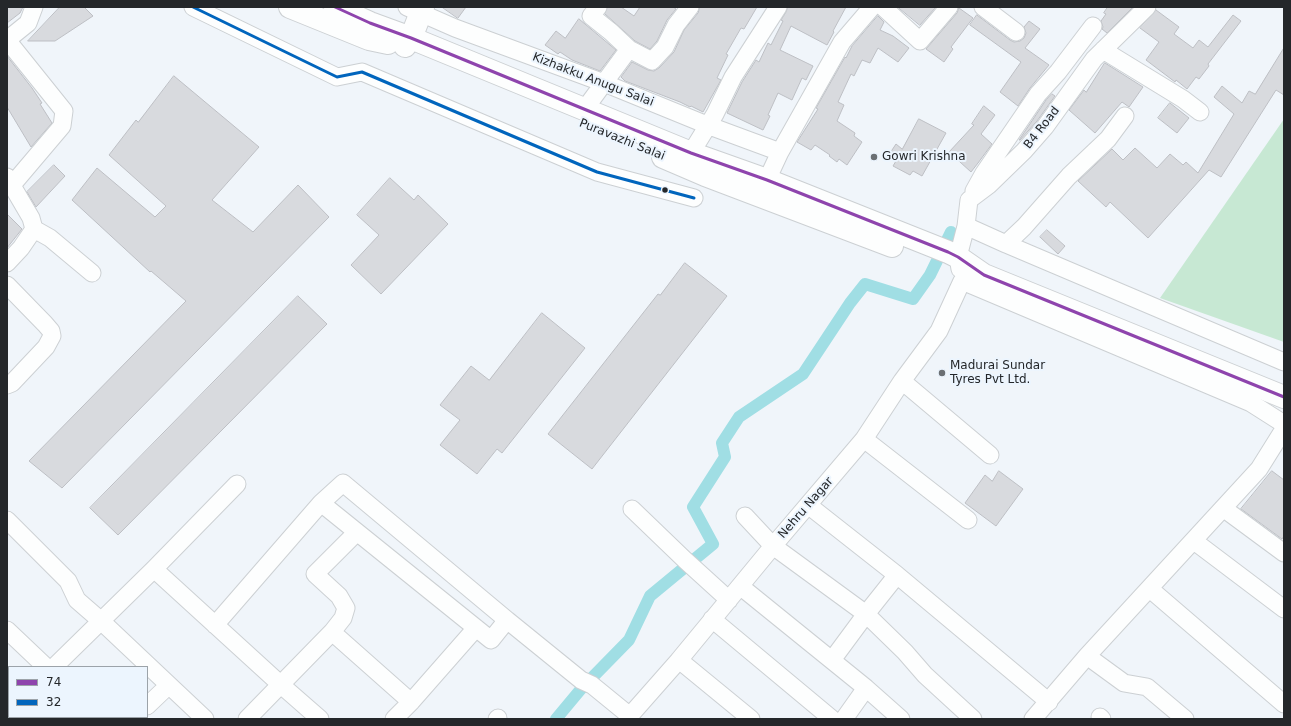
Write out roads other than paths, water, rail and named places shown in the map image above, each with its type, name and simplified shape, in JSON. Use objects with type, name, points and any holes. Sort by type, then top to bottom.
[{"type":"main road","name":"Puravazhi Salai","points":[[290,7],[369,39],[408,42],[428,60],[705,175],[943,255]]},
{"type":"main road","name":"Puravazhi Salai","points":[[335,7],[408,42],[691,153],[767,180],[943,255],[984,275],[1284,397]]},
{"type":"main road","points":[[408,42],[417,9]]},
{"type":"street","points":[[34,7],[28,23],[7,40],[64,111],[62,126],[10,181],[31,218],[34,229],[50,238],[92,273]]},
{"type":"street","points":[[193,7],[336,77],[362,72],[597,172],[694,198]]},
{"type":"street","points":[[598,7],[591,16],[628,48],[652,61],[665,47],[676,25],[690,7]]},
{"type":"street","points":[[691,153],[714,114],[733,77],[778,7]]},
{"type":"street","points":[[767,180],[780,152],[842,42],[872,7]]},
{"type":"street","points":[[883,7],[920,40],[949,7]]},
{"type":"street","points":[[983,7],[1016,32]]},
{"type":"street","name":"B4 Road","points":[[969,200],[989,185],[1024,151],[1045,127],[1094,59],[1147,7]]},
{"type":"street","name":"Kizhakku Anugu Salai","points":[[417,9],[454,28],[604,83],[707,125],[780,152]]},
{"type":"street","points":[[1093,26],[1058,72],[1038,94],[984,173],[969,200],[966,226],[943,255],[962,281],[1252,403],[1284,424]]},
{"type":"street","points":[[584,110],[628,48]]},
{"type":"street","points":[[1103,50],[1183,99],[1200,112]]},
{"type":"street","points":[[1006,244],[1069,176],[1108,139],[1125,116]]},
{"type":"street","points":[[966,226],[1284,362]]},
{"type":"street","points":[[7,263],[21,248],[34,229]]},
{"type":"street","name":"Nehru Nagar","points":[[628,717],[679,660],[808,504],[864,440],[902,381],[938,331],[962,281]]},
{"type":"street","points":[[7,285],[48,327],[52,336],[46,347],[12,383],[7,385]]},
{"type":"street","points":[[902,381],[990,455]]},
{"type":"street","points":[[1033,719],[1088,656],[1259,468],[1284,429]]},
{"type":"street","points":[[864,440],[968,520]]},
{"type":"street","points":[[215,625],[321,503],[343,483],[507,620],[628,717]]},
{"type":"street","points":[[55,666],[100,620],[154,569],[237,484]]},
{"type":"street","points":[[321,503],[491,640],[507,620]]},
{"type":"street","points":[[808,504],[897,575],[1049,702]]},
{"type":"street","points":[[1223,508],[1284,553]]},
{"type":"street","points":[[632,509],[729,600]]},
{"type":"street","points":[[745,516],[773,546],[866,614],[905,652],[925,675],[973,719]]},
{"type":"street","points":[[7,520],[68,581],[77,600],[205,719]]},
{"type":"street","points":[[247,719],[332,632],[343,618],[346,608],[339,596],[315,574],[357,532]]},
{"type":"street","points":[[1194,541],[1284,609]]},
{"type":"street","points":[[154,569],[320,719]]},
{"type":"street","points":[[832,660],[897,575]]},
{"type":"street","points":[[740,586],[866,688],[901,719]]},
{"type":"street","points":[[1150,589],[1284,704]]},
{"type":"street","points":[[712,619],[832,719]]},
{"type":"street","points":[[394,719],[411,702],[476,628]]},
{"type":"street","points":[[7,630],[45,666]]},
{"type":"street","points":[[332,632],[411,702]]},
{"type":"street","points":[[1088,656],[1124,683],[1147,687],[1185,719]]},
{"type":"street","points":[[679,660],[751,719]]},
{"type":"street","points":[[148,705],[169,685]]},
{"type":"street","points":[[844,719],[866,688]]},
{"type":"waterway","points":[[556,719],[581,689],[629,640],[650,596],[713,544],[693,507],[725,457],[722,443],[739,417],[803,374],[850,303],[865,284],[913,299],[930,275],[951,232]]},
{"type":"place","name":"Gowri Krishna","points":[[874,157]]},
{"type":"place","name":"Madurai Sundar Tyres Pvt Ltd.","points":[[942,373]]}]
